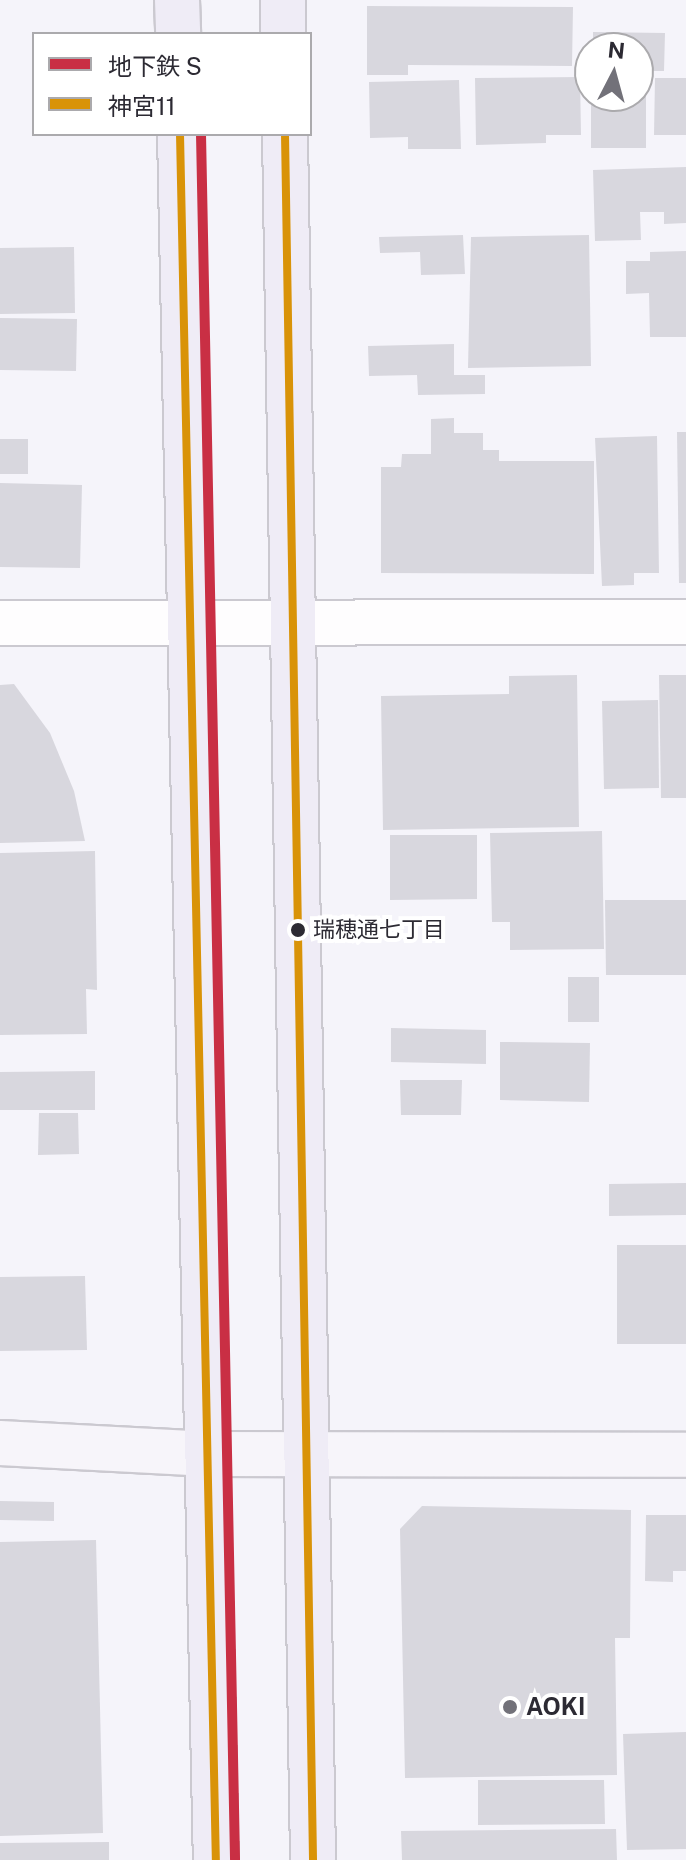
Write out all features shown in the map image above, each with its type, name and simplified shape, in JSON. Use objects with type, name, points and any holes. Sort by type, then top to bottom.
[{"type":"main road","points":[[177,0],[178,32]]},
{"type":"main road","points":[[283,0],[283,32]]},
{"type":"main road","points":[[180,136],[210,1454],[216,1860]]},
{"type":"main road","points":[[285,136],[302,1454],[313,1860]]},
{"type":"street","points":[[0,623],[191,621],[291,625],[686,622]]},
{"type":"street","points":[[0,1443],[210,1454],[686,1455]]},
{"type":"building","points":[[367,6],[573,7],[572,66],[408,65],[408,75],[367,75]]},
{"type":"building","points":[[654,33],[665,33],[664,71],[654,71]]},
{"type":"building","points":[[574,77],[574,112],[581,112],[581,135],[546,135],[546,143],[476,145],[475,78]]},
{"type":"building","points":[[655,78],[686,78],[686,135],[654,135]]},
{"type":"building","points":[[459,80],[461,149],[408,149],[408,137],[370,138],[369,82]]},
{"type":"building","points":[[591,112],[646,112],[646,148],[591,148]]},
{"type":"building","points":[[686,167],[686,223],[664,224],[664,212],[640,212],[641,240],[595,241],[593,170]]},
{"type":"building","points":[[463,235],[465,274],[421,275],[420,252],[380,253],[379,237]]},
{"type":"building","points":[[589,235],[591,366],[468,368],[471,237]]},
{"type":"building","points":[[74,247],[75,313],[0,314],[0,248]]},
{"type":"building","points":[[686,251],[686,337],[650,337],[649,293],[626,294],[626,261],[650,261],[650,252]]},
{"type":"building","points":[[0,318],[77,319],[76,371],[0,370]]},
{"type":"building","points":[[454,344],[454,375],[485,375],[485,394],[418,395],[417,375],[369,376],[368,346]]},
{"type":"building","points":[[454,418],[454,433],[483,433],[483,450],[499,450],[499,461],[594,461],[594,574],[381,573],[381,467],[401,467],[402,454],[431,454],[431,419]]},
{"type":"building","points":[[677,432],[686,432],[686,583],[679,583]]},
{"type":"building","points":[[657,436],[659,573],[634,573],[634,585],[602,586],[595,438]]},
{"type":"building","points":[[0,439],[28,439],[28,474],[0,474]]},
{"type":"building","points":[[0,483],[82,485],[80,568],[0,567]]},
{"type":"building","points":[[577,675],[579,827],[383,830],[381,696],[509,694],[509,676]]},
{"type":"building","points":[[659,675],[686,675],[686,798],[661,798]]},
{"type":"building","points":[[14,684],[50,733],[74,791],[85,841],[0,843],[0,685]]},
{"type":"building","points":[[658,700],[659,788],[604,789],[602,701]]},
{"type":"building","points":[[602,831],[604,949],[510,950],[510,922],[492,922],[490,833]]},
{"type":"building","points":[[390,835],[477,835],[477,899],[390,900]]},
{"type":"building","points":[[95,851],[97,990],[86,989],[87,1034],[0,1035],[0,853]]},
{"type":"building","points":[[605,900],[686,900],[686,975],[606,975]]},
{"type":"building","points":[[568,977],[599,977],[599,1022],[568,1022]]},
{"type":"building","points":[[391,1028],[486,1030],[486,1064],[391,1062]]},
{"type":"building","points":[[500,1042],[590,1043],[589,1102],[500,1100]]},
{"type":"building","points":[[95,1071],[95,1110],[0,1110],[0,1072]]},
{"type":"building","points":[[400,1080],[462,1080],[461,1115],[401,1115]]},
{"type":"building","points":[[39,1113],[78,1113],[79,1154],[38,1155]]},
{"type":"building","points":[[686,1183],[686,1215],[609,1216],[609,1184]]},
{"type":"building","points":[[617,1245],[686,1245],[686,1344],[617,1344]]},
{"type":"building","points":[[85,1276],[87,1350],[0,1351],[0,1277]]},
{"type":"building","points":[[0,1501],[54,1502],[54,1521],[0,1520]]},
{"type":"building","name":"AOKI","points":[[422,1506],[631,1510],[630,1638],[615,1638],[617,1775],[405,1778],[400,1529]]},
{"type":"building","points":[[646,1515],[686,1515],[686,1571],[673,1571],[673,1582],[645,1581]]},
{"type":"building","points":[[96,1540],[103,1833],[0,1836],[0,1542]]},
{"type":"building","points":[[686,1732],[686,1849],[627,1850],[623,1734]]},
{"type":"building","points":[[478,1780],[604,1780],[605,1824],[478,1825]]},
{"type":"building","points":[[616,1829],[617,1860],[402,1860],[401,1831]]},
{"type":"building","points":[[109,1842],[109,1860],[0,1860],[0,1843]]},
{"type":"metro line","name":"S","points":[[201,136],[235,1860]]},
{"type":"transit line","name":"神宮11","points":[[180,136],[216,1860]]},
{"type":"transit line","name":"神宮11","points":[[285,136],[313,1860]]},
{"type":"place","name":"瑞穂通七丁目","points":[[298,930]]},
{"type":"place","name":"AOKI","points":[[510,1707]]}]
